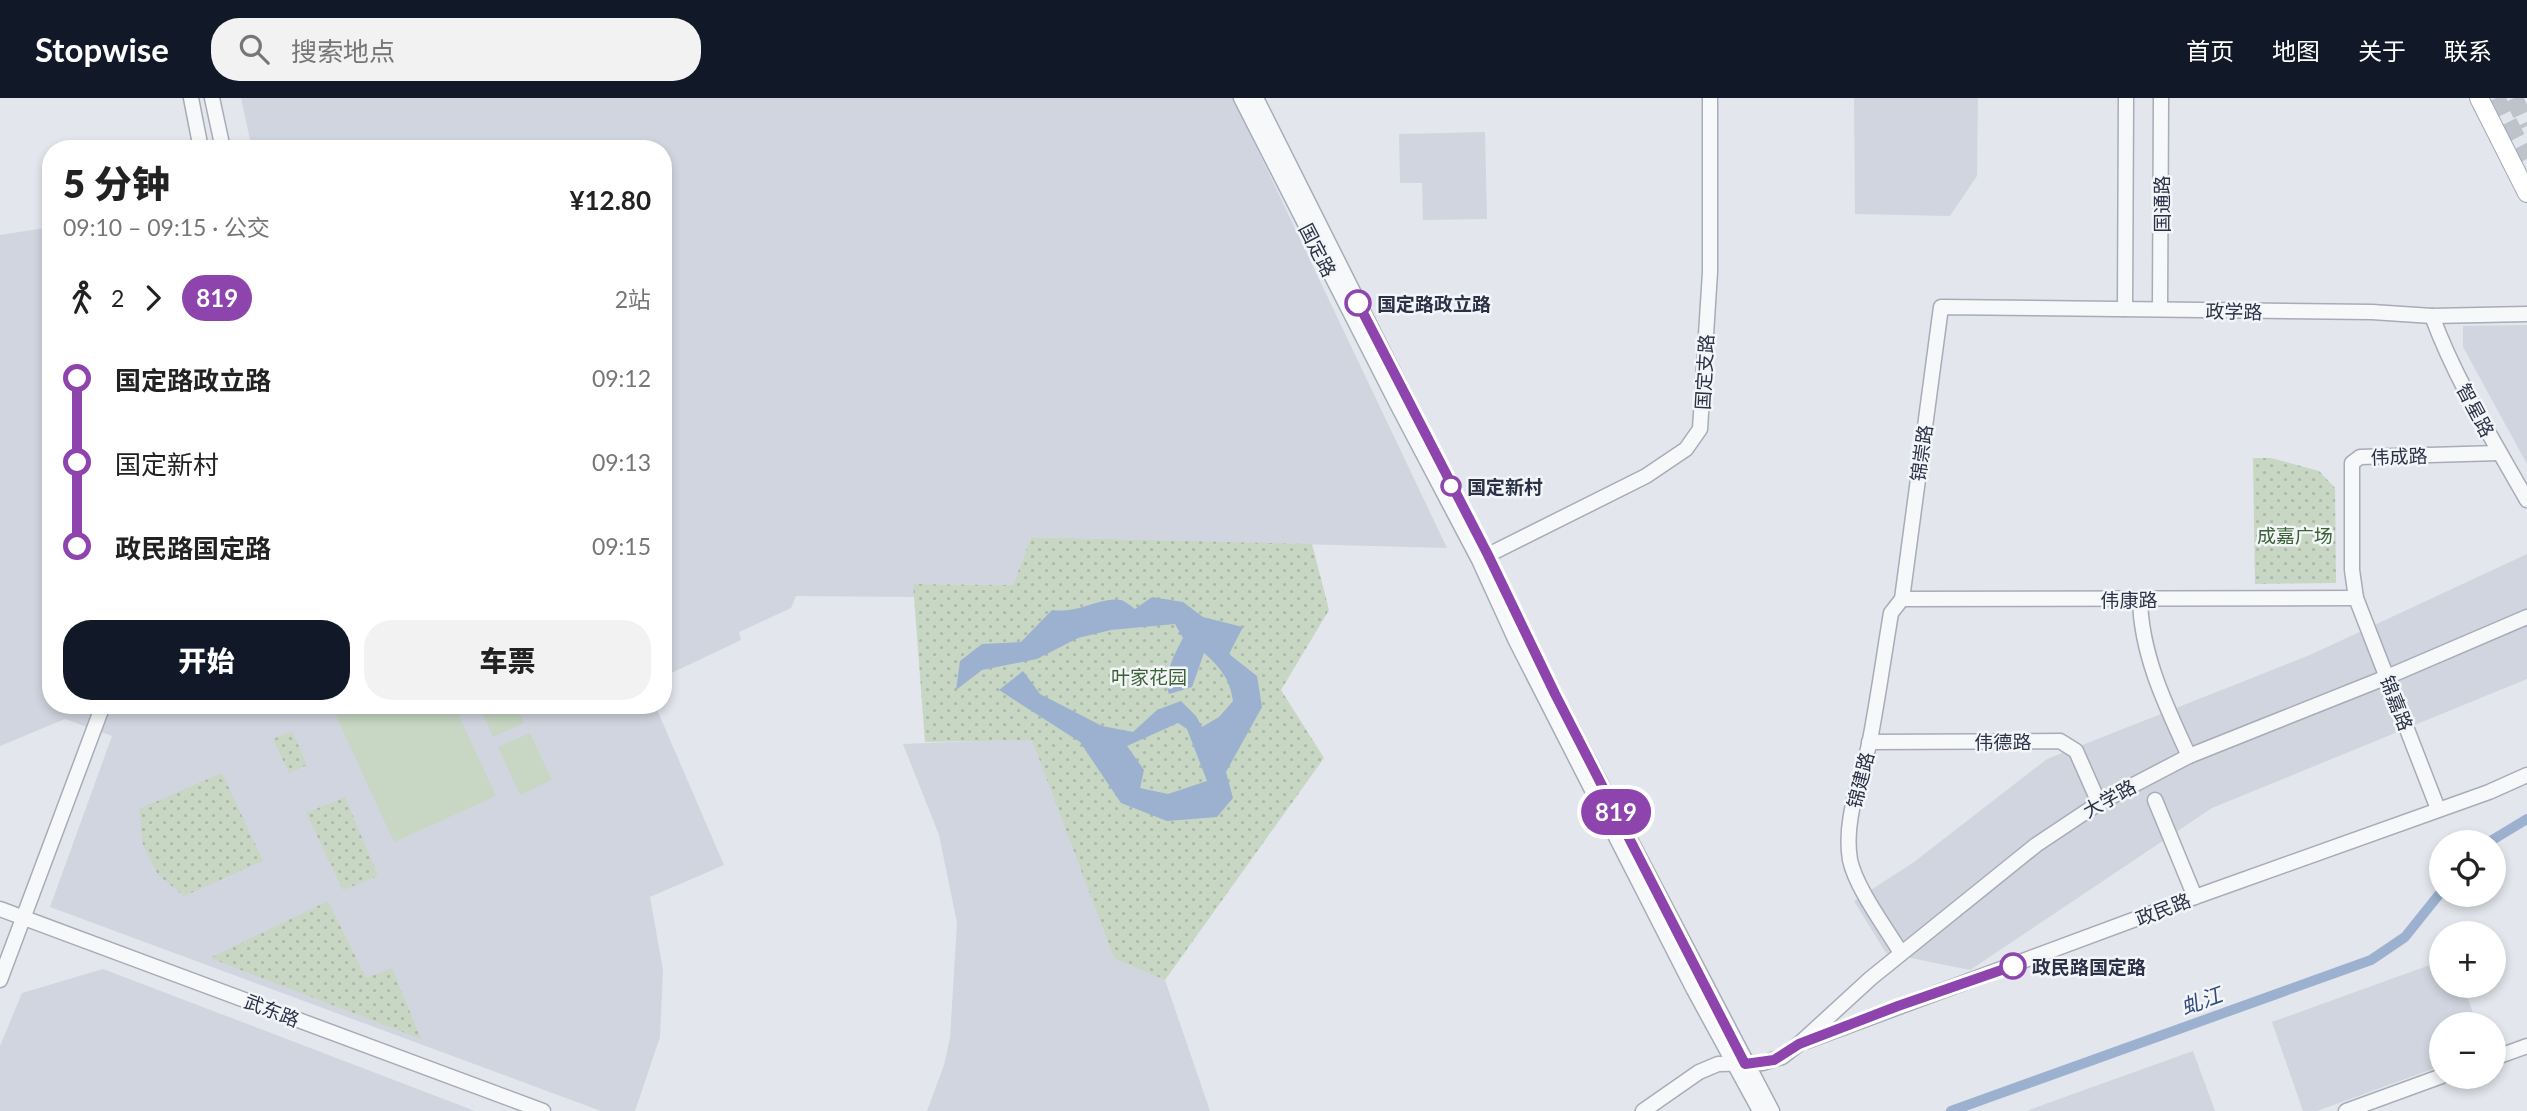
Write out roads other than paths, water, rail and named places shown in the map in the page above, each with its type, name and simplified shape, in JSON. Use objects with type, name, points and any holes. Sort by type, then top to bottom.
[{"type":"main road","points":[[2479,98],[2527,193]]},
{"type":"street","points":[[191,98],[199,140]]},
{"type":"street","points":[[212,98],[221,140]]},
{"type":"street","name":"国定路","points":[[1241,98],[1398,406],[1483,557]]},
{"type":"street","name":"国定路","points":[[1256,98],[1483,557],[1516,640],[1694,990],[1772,1111]]},
{"type":"street","name":"国定支路","points":[[1483,557],[1646,476],[1686,449],[1700,429],[1710,261],[1710,98]]},
{"type":"street","points":[[2126,98],[2126,309]]},
{"type":"street","name":"国通路","points":[[2160,309],[2161,98]]},
{"type":"street","name":"政学路","points":[[1941,307],[2372,312],[2432,316],[2527,314]]},
{"type":"street","name":"锦崇路","points":[[1902,599],[1941,307]]},
{"type":"street","name":"智星路","points":[[2432,316],[2446,354],[2527,500]]},
{"type":"street","name":"伟成路","points":[[2356,598],[2352,570],[2352,464],[2355,459],[2499,453]]},
{"type":"street","name":"伟康路","points":[[1902,599],[2356,598]]},
{"type":"street","name":"锦嘉路","points":[[2356,598],[2438,809]]},
{"type":"street","name":"锦建路","points":[[1901,953],[1857,880],[1851,861],[1849,828],[1870,742],[1891,613],[1902,599]]},
{"type":"street","points":[[2140,599],[2147,654],[2189,756]]},
{"type":"street","name":"大学路","points":[[1740,1064],[1774,1060],[1799,1044],[1901,953],[2036,845],[2099,803],[2189,756],[2387,677],[2527,617]]},
{"type":"street","points":[[0,980],[100,714]]},
{"type":"street","name":"伟德路","points":[[1870,742],[2060,741],[2076,751],[2099,803]]},
{"type":"street","name":"政民路","points":[[1799,1044],[2195,897],[2489,792],[2527,775]]},
{"type":"street","points":[[2155,800],[2195,897]]},
{"type":"street","name":"武东路","points":[[0,909],[543,1111]]},
{"type":"street","points":[[2506,1054],[2527,1046]]},
{"type":"street","points":[[1643,1111],[1699,1072],[1718,1064],[1740,1064]]},
{"type":"street","name":"国定路","points":[[1740,1064],[1760,1111]]},
{"type":"street","points":[[2346,1111],[2429,1081]]},
{"type":"water","points":[[1152,597],[1183,602],[1203,617],[1243,627],[1229,654],[1257,676],[1262,707],[1226,772],[1233,798],[1217,817],[1167,821],[1121,803],[1080,742],[999,690],[1023,671],[1040,694],[1102,726],[1133,732],[1157,710],[1181,701],[1196,716],[1202,727],[1219,717],[1233,701],[1232,693],[1223,674],[1204,653],[1192,687],[1169,694],[1168,673],[1183,638],[1175,624],[1111,630],[1078,638],[1037,659],[982,670],[956,690],[960,661],[982,644],[1021,642],[1052,610],[1071,610],[1114,599],[1135,609]],"holes":[[[1178,723],[1187,729],[1207,781],[1168,794],[1140,788],[1144,770],[1127,746]]]},
{"type":"waterway","name":"虬江","points":[[2506,832],[2527,819]]},
{"type":"waterway","name":"虬江","points":[[1951,1111],[2371,960],[2405,937],[2429,907]]},
{"type":"tunnel","points":[[2496,98],[2527,159]]},
{"type":"tunnel","points":[[2514,98],[2527,126]]},
{"type":"place","name":"国定路政立路","points":[[1358,303]]},
{"type":"place","name":"国定新村","points":[[1451,486]]},
{"type":"place","name":"政民路国定路","points":[[2013,966]]},
{"type":"park label","name":"成嘉广场","points":[[2295,535]]},
{"type":"park label","name":"叶家花园","points":[[1149,676]]}]
